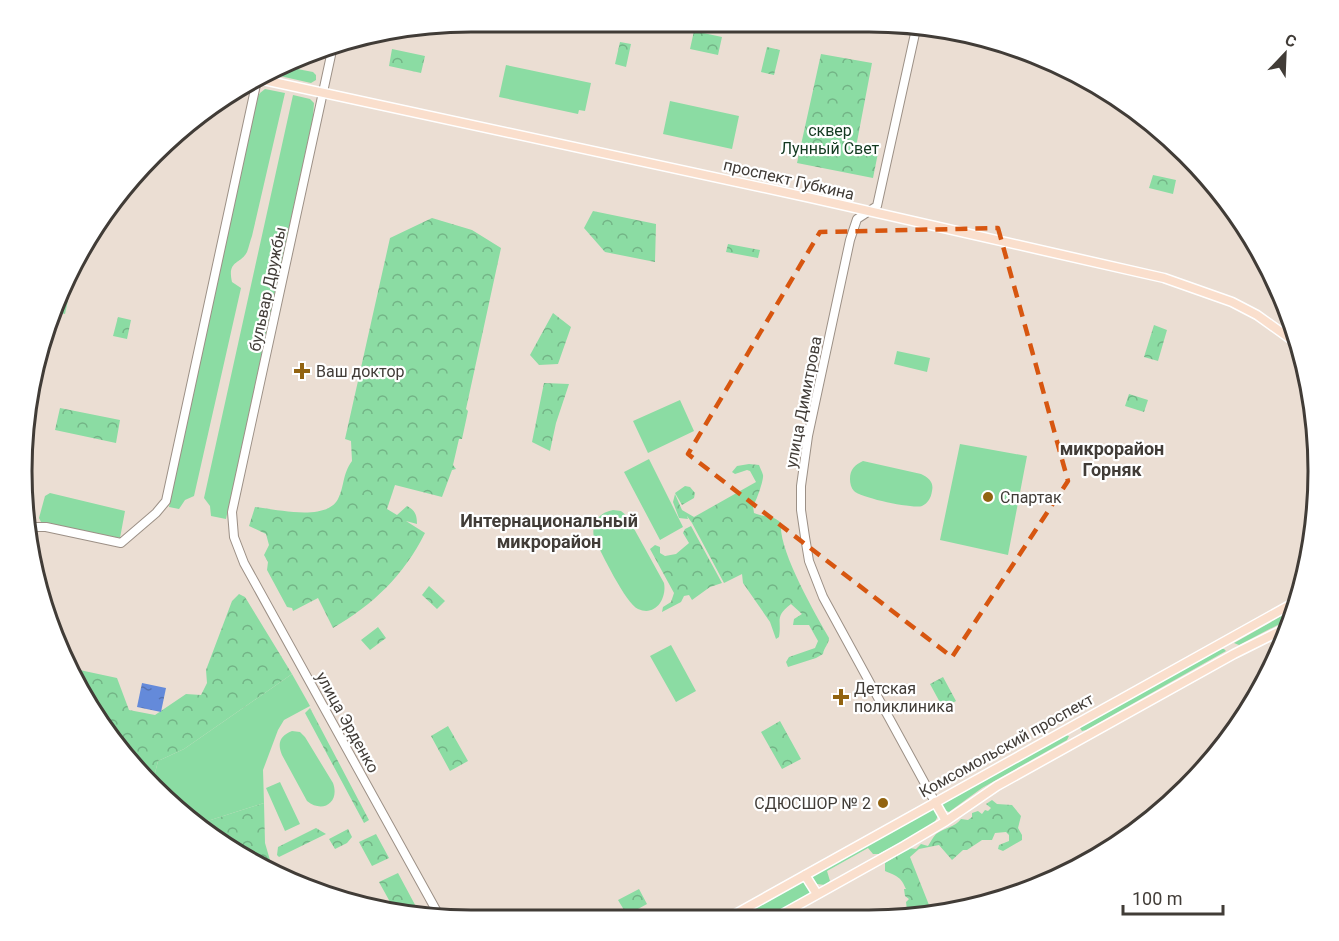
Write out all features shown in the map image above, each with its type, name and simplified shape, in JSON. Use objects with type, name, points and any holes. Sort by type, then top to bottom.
[{"type":"main road","name":"улица Димитрова","points":[[915,34],[877,206],[857,219],[850,240],[803,461],[801,510],[809,561],[823,597],[935,802]]},
{"type":"main road","name":"бульвар Дружбы","points":[[234,537],[232,512],[331,54]]},
{"type":"main road","name":"проспект Губкина","points":[[267,82],[1126,269],[1183,284],[1232,302],[1257,315],[1286,336]]},
{"type":"main road","points":[[35,527],[46,527],[121,543],[156,513],[166,501],[256,87]]},
{"type":"main road","name":"улица Эрденко","points":[[234,537],[244,563],[435,908]]},
{"type":"main road","name":"Комсомольский проспект","points":[[745,910],[1285,608]]},
{"type":"main road","name":"Комсомольский проспект","points":[[789,910],[946,821],[986,792],[1276,633]]},
{"type":"main road","points":[[1228,640],[1234,654]]},
{"type":"main road","points":[[1072,725],[1080,740]]},
{"type":"main road","points":[[935,802],[946,821]]},
{"type":"main road","points":[[805,875],[817,894]]},
{"type":"highlighted area","points":[[998,228],[1068,481],[952,657],[688,454],[820,232]]},
{"type":"green space","points":[[694,32],[722,37],[718,55],[690,49]]},
{"type":"green space","points":[[620,42],[631,44],[626,67],[615,64]]},
{"type":"green space","points":[[767,47],[780,50],[774,75],[761,72]]},
{"type":"green space","points":[[392,49],[425,56],[421,73],[389,66]]},
{"type":"green space","name":"сквер Лунный Свет","points":[[821,54],[872,63],[856,147],[878,153],[873,178],[797,163]]},
{"type":"green space","points":[[506,65],[591,83],[585,111],[579,110],[578,114],[499,97]]},
{"type":"green space","points":[[295,69],[313,72],[316,80],[311,83],[279,76]]},
{"type":"green space","points":[[265,89],[285,93],[252,236],[247,252],[231,270],[232,282],[241,288],[194,496],[185,500],[179,509],[169,507],[257,98]]},
{"type":"green space","points":[[293,95],[310,99],[314,103],[313,117],[226,519],[211,516],[210,506],[204,498]]},
{"type":"green space","points":[[670,101],[739,116],[732,149],[663,134]]},
{"type":"green space","points":[[1153,175],[1176,180],[1173,194],[1149,188]]},
{"type":"green space","points":[[593,211],[656,224],[655,262],[605,252],[584,228]]},
{"type":"green space","points":[[432,218],[472,230],[501,248],[466,409],[468,411],[462,439],[459,439],[453,465],[456,469],[452,470],[442,497],[395,485],[387,509],[397,515],[407,506],[415,513],[417,524],[406,521],[425,533],[417,548],[386,588],[348,619],[333,628],[318,598],[293,611],[292,608],[287,607],[267,570],[268,562],[264,555],[269,545],[266,534],[249,526],[255,507],[312,512],[332,506],[338,499],[352,461],[351,441],[345,439],[390,238]]},
{"type":"green space","points":[[728,244],[760,250],[758,258],[726,252]]},
{"type":"green space","points":[[70,293],[65,314],[61,313]]},
{"type":"green space","points":[[553,313],[571,327],[558,364],[539,365],[530,355]]},
{"type":"green space","points":[[118,317],[131,320],[127,339],[113,336]]},
{"type":"green space","points":[[1154,325],[1167,330],[1158,361],[1144,357]]},
{"type":"green space","points":[[897,351],[930,358],[927,372],[894,364]]},
{"type":"green space","points":[[544,383],[569,384],[556,423],[550,451],[532,442]]},
{"type":"green space","points":[[1129,394],[1148,400],[1144,412],[1125,406]]},
{"type":"green space","points":[[680,400],[694,431],[648,453],[633,421]]},
{"type":"green space","points":[[60,408],[120,420],[116,443],[55,430]]},
{"type":"green space","points":[[960,444],[1027,456],[1008,555],[940,540]]},
{"type":"green space","points":[[649,459],[683,527],[660,540],[624,472]]},
{"type":"green space","points":[[863,461],[921,474],[932,485],[929,500],[917,507],[876,500],[859,494],[851,487],[850,476],[854,468]]},
{"type":"green space","points":[[759,465],[763,475],[760,491],[753,506],[754,513],[775,518],[781,523],[785,549],[791,565],[829,638],[823,654],[788,667],[786,662],[789,657],[815,648],[818,641],[809,625],[793,625],[794,619],[802,614],[791,604],[786,608],[782,612],[779,637],[776,639],[770,622],[743,583],[742,574],[724,583],[692,523],[687,516],[688,519],[679,518],[673,502],[675,494],[682,510],[694,517],[756,482],[750,471],[735,474],[732,472],[737,466]]},
{"type":"green space","points":[[685,486],[690,487],[695,493],[694,498],[682,505],[675,493]]},
{"type":"green space","points":[[50,493],[125,511],[120,538],[41,522],[39,518],[45,496]]},
{"type":"green space","points":[[613,510],[621,511],[627,516],[664,583],[662,600],[659,605],[650,610],[638,609],[627,598],[594,538],[597,520],[603,514]]},
{"type":"green space","points":[[691,526],[722,583],[710,587],[692,600],[689,595],[684,596],[681,602],[662,612],[663,607],[671,602],[674,593],[650,549],[655,545],[660,547],[660,553],[665,556],[676,554],[689,543],[683,533]]},
{"type":"green space","points":[[429,586],[445,601],[437,609],[422,595]]},
{"type":"green space","points":[[239,594],[245,597],[292,674],[184,749],[158,761],[154,775],[122,738],[80,670],[117,678],[129,710],[155,715],[186,694],[201,695],[207,683],[206,670],[232,601]]},
{"type":"green space","points":[[1283,615],[1279,624],[1239,645],[1234,643]]},
{"type":"green space","points":[[378,627],[386,638],[370,650],[361,640]]},
{"type":"green space","points":[[671,645],[696,691],[676,702],[650,656]]},
{"type":"green space","points":[[1221,649],[1226,651],[1086,730],[1082,731],[1080,728],[1082,725]]},
{"type":"green space","points":[[292,674],[310,706],[284,720],[278,730],[263,770],[264,803],[206,821],[154,775],[158,761],[184,749]]},
{"type":"green space","points":[[943,677],[956,701],[943,708],[930,684]]},
{"type":"green space","points":[[310,708],[369,820],[364,823],[305,713]]},
{"type":"green space","points":[[780,721],[801,759],[782,769],[761,732]]},
{"type":"green space","points":[[448,726],[468,761],[450,771],[431,736]]},
{"type":"green space","points":[[292,731],[300,732],[305,737],[333,783],[334,796],[329,804],[319,806],[307,801],[282,755],[281,740]]},
{"type":"green space","points":[[1066,735],[1069,736],[1067,740],[982,788],[949,812],[942,809],[945,801]]},
{"type":"green space","points":[[280,782],[300,824],[285,831],[266,788]]},
{"type":"green space","points":[[992,800],[997,804],[1012,805],[1021,816],[1018,828],[1022,840],[1003,851],[998,849],[999,845],[1009,841],[1009,835],[1006,832],[995,833],[992,840],[982,840],[967,850],[963,850],[952,860],[939,845],[919,849],[910,857],[929,905],[907,908],[906,902],[909,899],[905,896],[904,889],[906,889],[898,877],[885,871],[885,863],[909,848],[916,849],[921,844],[928,846],[936,834],[961,819],[968,820],[972,817],[972,813],[978,811],[982,814],[985,810],[988,811],[991,808],[986,804]]},
{"type":"green space","points":[[264,803],[265,843],[270,861],[251,851],[206,821]]},
{"type":"green space","points":[[932,809],[938,816],[933,825],[879,854],[873,854],[868,848],[827,871],[830,881],[825,885],[817,884],[811,877]]},
{"type":"green space","points":[[316,828],[326,834],[279,857],[277,855],[278,847]]},
{"type":"green space","points":[[348,829],[352,837],[347,843],[335,849],[329,839]]},
{"type":"green space","points":[[376,834],[389,858],[372,866],[359,842]]},
{"type":"green space","points":[[398,873],[416,906],[390,902],[379,882]]},
{"type":"green space","points":[[802,881],[806,882],[811,889],[809,894],[781,910],[749,910]]},
{"type":"green space","points":[[639,889],[647,904],[636,910],[624,910],[618,900]]},
{"type":"water","points":[[142,683],[166,688],[161,712],[137,707]]},
{"type":"place","name":"Ваш доктор","points":[[302,371]]},
{"type":"place","name":"Спартак","points":[[988,497]]},
{"type":"place","name":"Детская поликлиника","points":[[841,697]]},
{"type":"place","name":"СДЮСШОР № 2","points":[[883,803]]},
{"type":"district","name":"микрорайон Горняк","points":[[1112,459]]},
{"type":"district","name":"Интернациональный микрорайон","points":[[549,531]]}]
